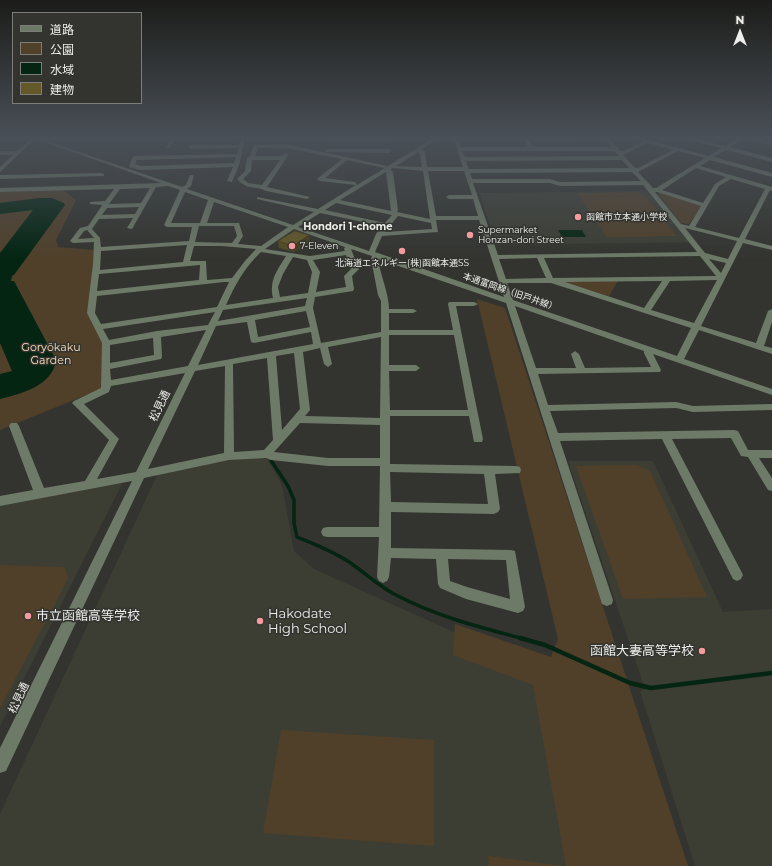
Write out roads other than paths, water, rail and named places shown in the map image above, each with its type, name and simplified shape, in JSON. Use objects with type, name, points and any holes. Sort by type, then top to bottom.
[{"type":"street","name":"本通富岡線（旧戸井線）","points":[[158,179],[212,198],[255,204],[293,226],[349,250],[374,254],[772,392]]},
{"type":"street","points":[[191,179],[188,186],[184,188],[167,225],[237,224],[240,236],[234,245]]},
{"type":"street","points":[[240,179],[246,185],[307,196]]},
{"type":"street","points":[[270,179],[255,204],[318,211],[385,225]]},
{"type":"street","points":[[323,179],[354,184]]},
{"type":"street","name":"松見通","points":[[0,765],[241,268],[261,249],[293,226],[334,201],[364,179]]},
{"type":"street","points":[[383,577],[385,553],[386,301],[382,295],[374,254],[379,234],[395,214],[391,179]]},
{"type":"street","points":[[379,234],[436,230],[426,179]]},
{"type":"street","points":[[642,179],[654,190],[679,225],[721,278]]},
{"type":"street","points":[[654,190],[672,179]]},
{"type":"street","points":[[691,228],[717,185],[726,179]]},
{"type":"street","points":[[679,360],[721,278],[770,188],[739,179]]},
{"type":"street","points":[[607,600],[470,181],[550,182],[560,184],[645,183]]},
{"type":"street","points":[[0,190],[154,186],[169,183]]},
{"type":"street","points":[[130,228],[154,186]]},
{"type":"street","points":[[98,327],[350,289],[348,276],[355,269],[349,250],[310,258],[234,245],[190,243],[97,245],[73,241],[82,229],[89,228],[118,187]]},
{"type":"street","points":[[654,190],[705,205]]},
{"type":"street","points":[[449,198],[476,197]]},
{"type":"street","points":[[186,264],[190,243],[212,198]]},
{"type":"street","points":[[334,201],[395,214],[433,220],[482,218]]},
{"type":"street","points":[[92,203],[143,205]]},
{"type":"street","points":[[97,217],[136,216]]},
{"type":"street","points":[[679,225],[772,248]]},
{"type":"street","points":[[89,228],[95,235],[97,245],[97,272],[91,313],[106,343],[106,390],[77,403],[114,439],[89,484]]},
{"type":"street","points":[[277,300],[274,287],[279,274],[291,254]]},
{"type":"street","points":[[495,257],[702,255],[730,262]]},
{"type":"street","points":[[540,257],[550,280],[772,351]]},
{"type":"street","points":[[310,258],[316,272],[309,308],[314,329],[328,364]]},
{"type":"street","points":[[97,272],[204,262],[203,282]]},
{"type":"street","points":[[646,311],[668,278]]},
{"type":"street","points":[[507,280],[721,278]]},
{"type":"street","points":[[94,294],[234,280]]},
{"type":"street","points":[[474,304],[452,304],[478,439]]},
{"type":"street","points":[[106,343],[212,326],[309,308]]},
{"type":"street","points":[[385,311],[413,311]]},
{"type":"street","points":[[759,347],[772,311]]},
{"type":"street","points":[[251,319],[254,340],[314,329]]},
{"type":"street","points":[[106,384],[386,333],[457,333]]},
{"type":"street","points":[[106,366],[158,357],[157,334]]},
{"type":"street","points":[[267,454],[305,410],[298,349]]},
{"type":"street","points":[[532,371],[657,370],[648,354],[649,350]]},
{"type":"street","points":[[271,354],[278,442]]},
{"type":"street","points":[[575,354],[582,371]]},
{"type":"street","points":[[229,361],[229,456]]},
{"type":"street","points":[[386,368],[416,368]]},
{"type":"street","points":[[544,408],[676,405],[693,409],[772,407]]},
{"type":"street","points":[[297,419],[385,418],[473,413]]},
{"type":"street","points":[[14,426],[40,493]]},
{"type":"street","points":[[554,437],[734,434],[745,452],[751,454],[772,454]]},
{"type":"street","points":[[665,435],[737,575]]},
{"type":"street","points":[[0,501],[140,475],[229,456],[267,454],[271,456],[328,462],[516,470]]},
{"type":"street","points":[[751,454],[772,487]]},
{"type":"street","points":[[385,507],[494,509],[489,470]]},
{"type":"street","points":[[327,532],[385,532]]},
{"type":"street","points":[[385,553],[511,555],[518,607],[466,593],[444,584],[442,554]]},
{"type":"water","points":[[39,198],[52,198],[64,203],[65,205],[12,276],[11,281],[14,281],[56,360],[54,369],[42,382],[26,391],[0,399],[0,374],[12,371],[0,343],[0,253],[33,210],[0,214],[0,203]]},
{"type":"water","points":[[558,230],[582,230],[586,237],[562,237]]},
{"type":"waterway","points":[[272,462],[288,486],[294,500],[294,523],[297,537],[339,556],[394,594],[425,609],[490,630],[524,639]]},
{"type":"waterway","points":[[520,638],[545,645],[630,683],[651,688],[772,673]]},
{"type":"place","name":"函館市立本通小学校","points":[[578,217]]},
{"type":"place","name":"Supermarket Honzan-dori Street","points":[[470,235]]},
{"type":"place","name":"7-Eleven","points":[[292,246]]},
{"type":"place","name":"北海道エネルギー(株)函館本通SS","points":[[402,251]]},
{"type":"place","name":"市立函館高等学校","points":[[28,616]]},
{"type":"place","name":"Hakodate High School","points":[[260,621]]},
{"type":"place","name":"函館大妻高等学校","points":[[702,651]]},
{"type":"district","name":"Hondori 1-chome","points":[[348,227]]},
{"type":"park label","name":"Goryōkaku Garden","points":[[51,354]]}]
